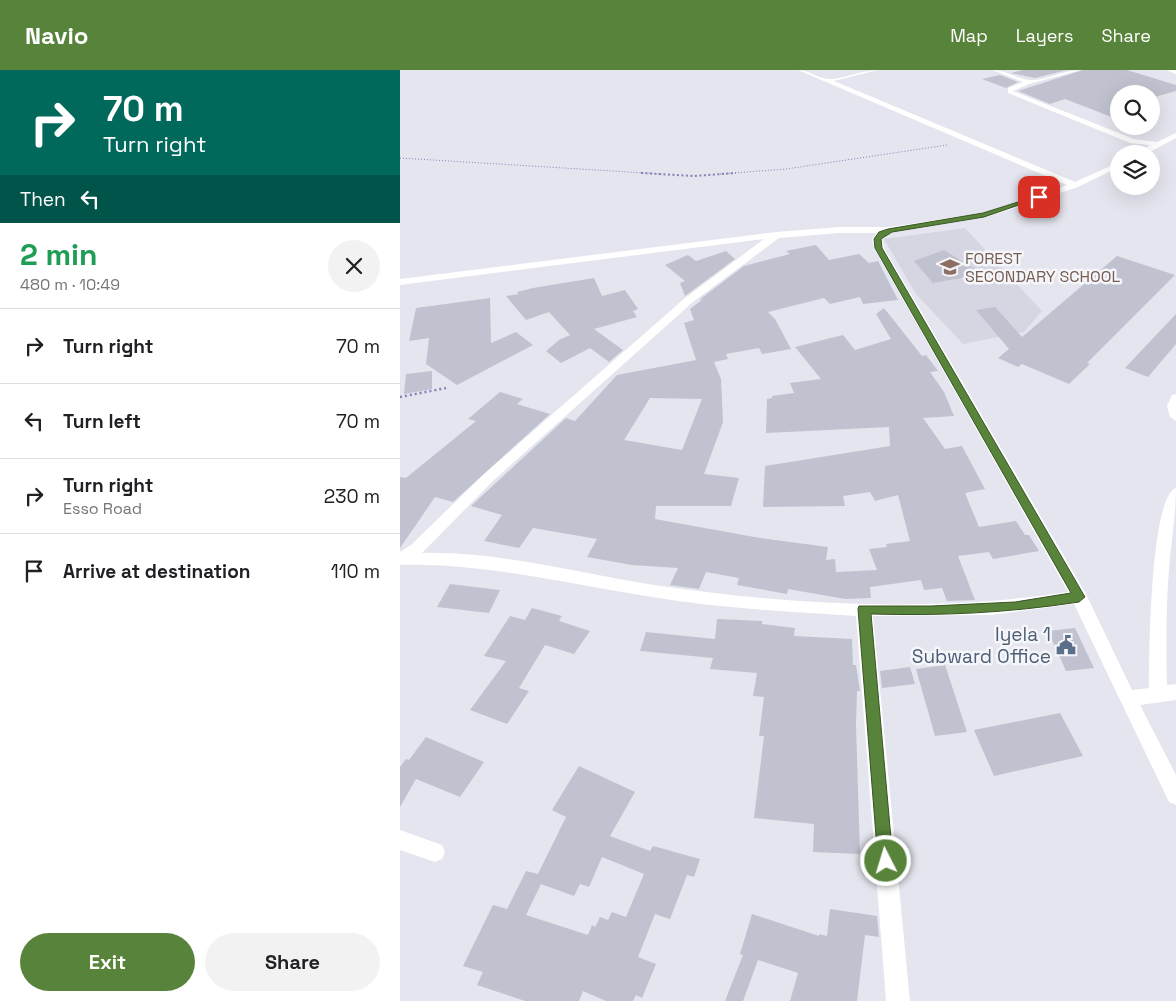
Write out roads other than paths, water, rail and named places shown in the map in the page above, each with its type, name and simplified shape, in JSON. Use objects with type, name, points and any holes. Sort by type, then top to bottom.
[{"type":"street","points":[[801,70],[1075,185]]},
{"type":"street","points":[[827,81],[875,70]]},
{"type":"street","points":[[995,70],[1028,82],[1037,82],[1078,70]]},
{"type":"street","points":[[1169,70],[1176,72]]},
{"type":"street","points":[[1028,82],[1010,89],[1010,92],[1133,141],[1158,144],[1176,134]]},
{"type":"street","points":[[1167,139],[1176,143]]},
{"type":"street","points":[[400,282],[776,235],[839,230],[890,230],[984,215],[1075,185],[1110,168]]},
{"type":"street","points":[[890,230],[881,234],[877,239],[879,248],[1079,597],[1127,699],[1176,794]]},
{"type":"street","points":[[401,559],[416,548],[488,478],[689,300],[776,235]]},
{"type":"street","points":[[1176,398],[1172,406],[1176,417]]},
{"type":"street","points":[[1127,699],[1167,693],[1158,605],[1162,556],[1169,515],[1176,493]]},
{"type":"street","points":[[401,559],[431,557],[481,561],[654,591],[742,602],[864,609],[931,611],[1015,606],[1079,597]]},
{"type":"street","points":[[864,609],[898,1001]]},
{"type":"street","points":[[400,840],[435,852]]},
{"type":"place","name":"FOREST SECONDARY SCHOOL","points":[[950,267]]},
{"type":"place","name":"Iyela 1 Subward Office","points":[[1066,645]]}]
